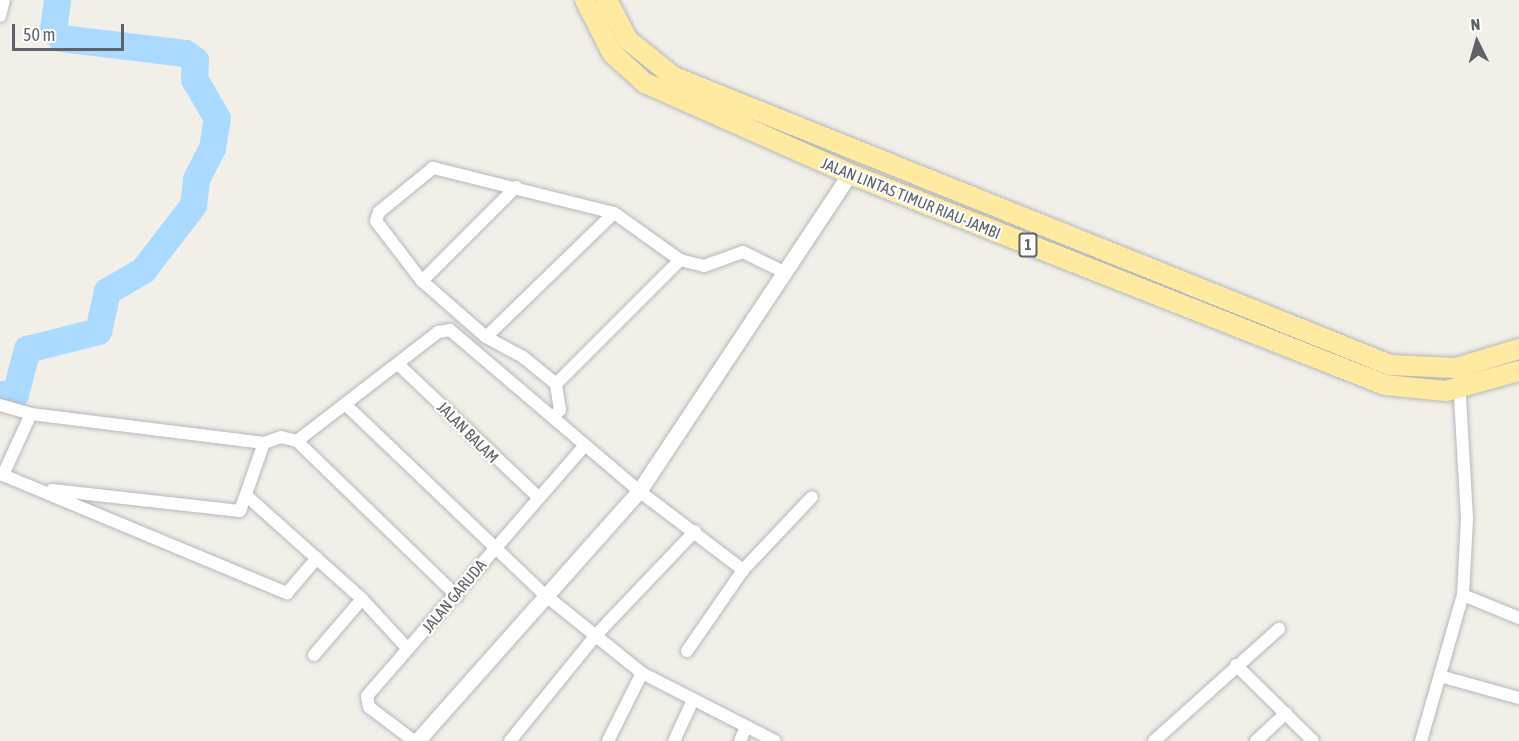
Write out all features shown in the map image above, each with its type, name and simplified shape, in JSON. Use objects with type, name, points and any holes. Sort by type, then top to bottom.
[{"type":"highway","name":"JALAN LINTAS TIMUR RIAU-JAMBI","points":[[585,0],[612,53],[645,83],[850,174],[1385,385],[1415,391],[1460,389],[1519,371]]},
{"type":"highway","name":"JALAN LINTAS TIMUR RIAU-JAMBI","points":[[607,0],[628,40],[674,77],[1176,281],[1390,365],[1456,368],[1519,349]]},
{"type":"highway","points":[[1168,300],[1176,281]]},
{"type":"street","points":[[0,16],[4,0]]},
{"type":"street","points":[[554,417],[560,410],[556,384],[523,357],[486,337],[422,281],[376,222],[379,212],[435,166],[614,213],[680,260],[704,266],[743,252],[786,273]]},
{"type":"street","points":[[415,741],[639,491],[850,174]]},
{"type":"street","points":[[422,281],[516,188]]},
{"type":"street","points":[[486,337],[614,213]]},
{"type":"street","points":[[556,384],[680,260]]},
{"type":"street","points":[[297,441],[400,366],[438,332],[450,330],[639,491],[695,531],[743,570]]},
{"type":"street","name":"JALAN BALAM","points":[[400,366],[538,497]]},
{"type":"street","points":[[1421,741],[1462,595],[1467,518],[1460,389],[1456,368]]},
{"type":"street","points":[[0,405],[31,414],[264,443],[281,437],[297,441],[458,596]]},
{"type":"street","points":[[346,405],[545,595],[597,634],[642,673],[775,741]]},
{"type":"street","points":[[31,414],[1,475],[40,489],[287,593],[317,558]]},
{"type":"street","points":[[40,489],[238,511],[248,497],[264,443]]},
{"type":"street","name":"JALAN GARUDA","points":[[415,741],[369,707],[367,698],[408,649],[458,596],[495,547],[585,445]]},
{"type":"street","points":[[248,497],[362,599],[408,649]]},
{"type":"street","points":[[687,651],[743,570],[812,497]]},
{"type":"street","points":[[510,741],[597,634],[695,531]]},
{"type":"street","points":[[1462,595],[1519,618]]},
{"type":"street","points":[[314,655],[362,599]]},
{"type":"street","points":[[1154,741],[1236,665],[1279,629]]},
{"type":"street","points":[[1236,665],[1313,741]]},
{"type":"street","points":[[608,741],[642,673]]},
{"type":"street","points":[[1440,676],[1519,698]]},
{"type":"street","points":[[674,741],[693,700]]},
{"type":"street","points":[[1256,741],[1286,713]]},
{"type":"street","points":[[740,741],[746,727]]},
{"type":"waterway","points":[[0,394],[15,394],[27,349],[98,331],[107,291],[143,270],[193,205],[196,179],[212,148],[217,118],[194,79],[195,60],[185,53],[61,38],[53,29],[57,0]]}]
